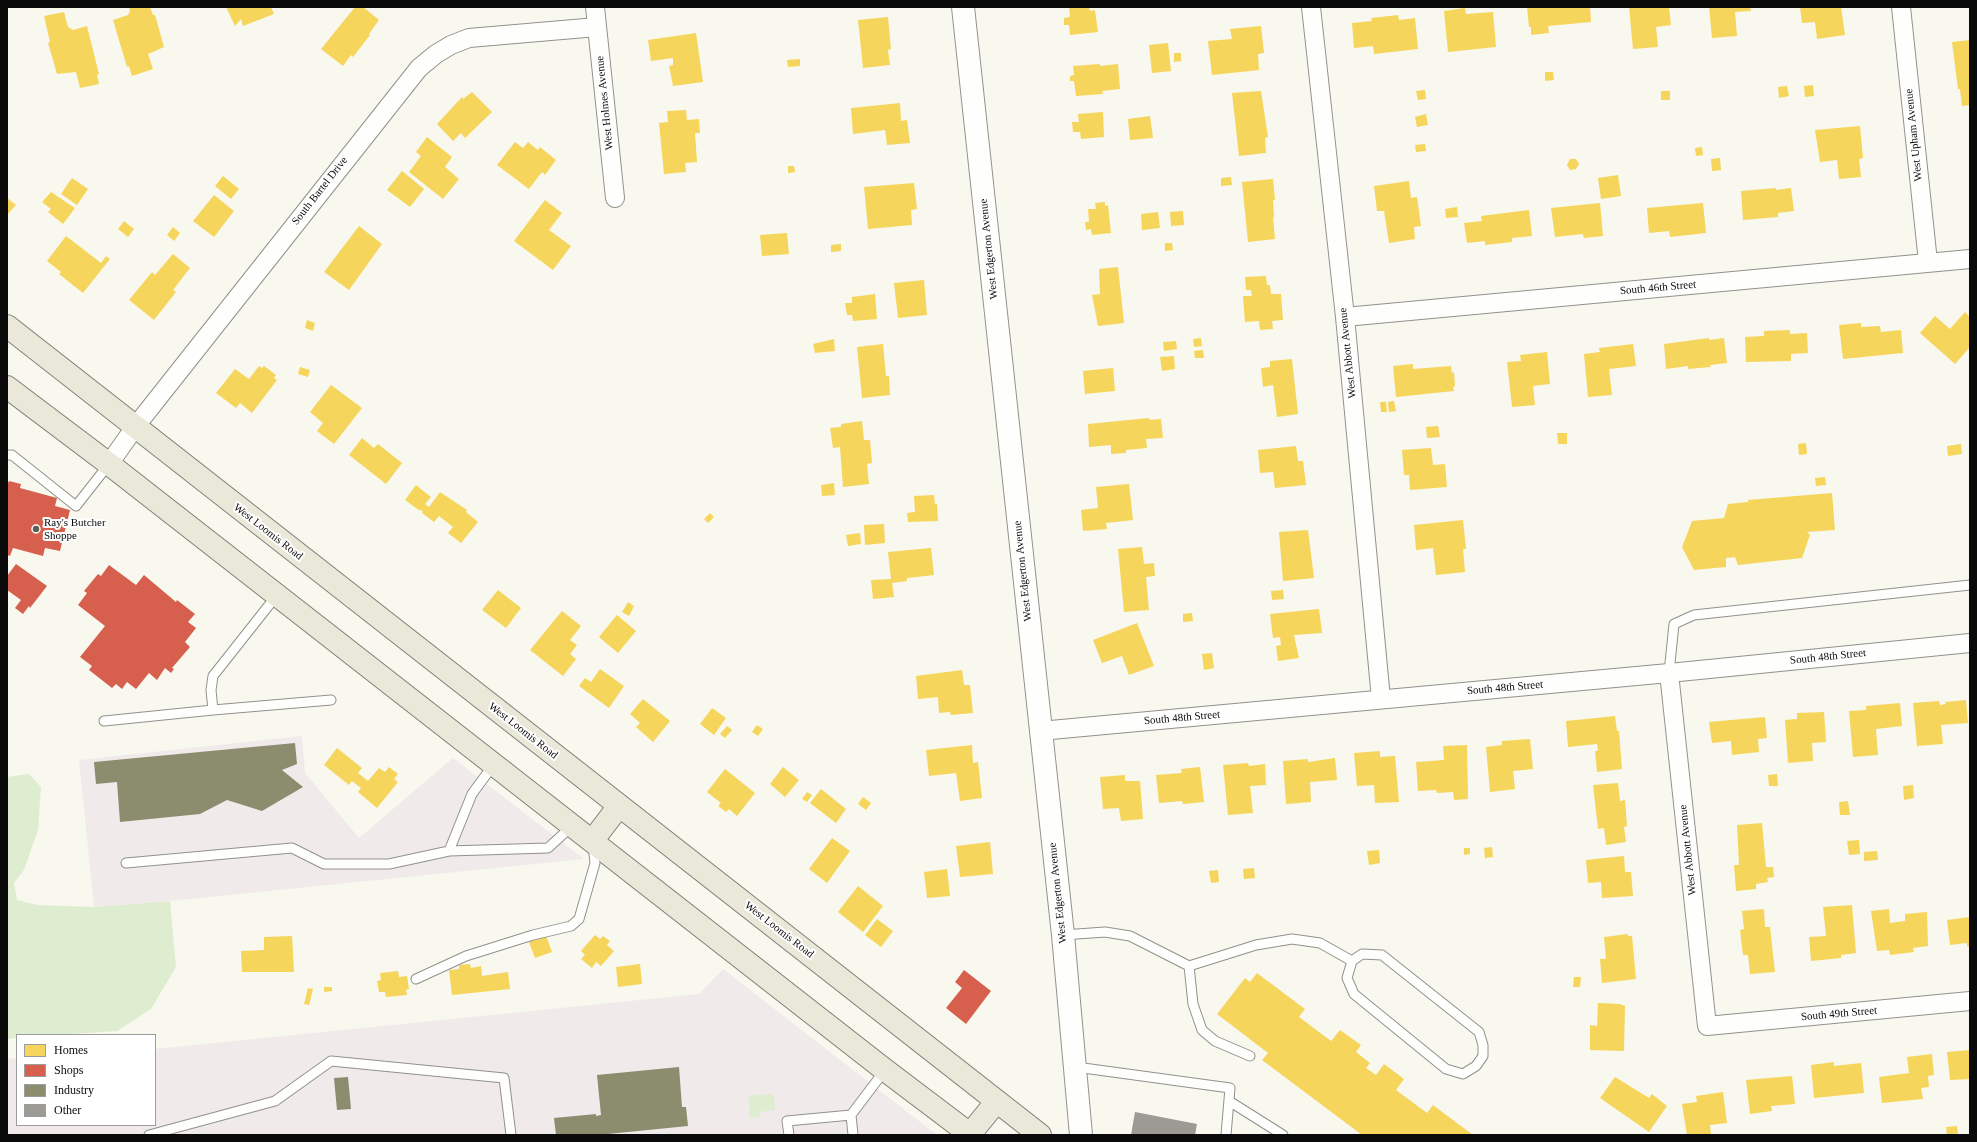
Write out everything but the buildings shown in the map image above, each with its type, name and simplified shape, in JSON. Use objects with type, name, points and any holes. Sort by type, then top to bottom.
[{"type":"main road","name":"West Loomis Road","points":[[7,326],[1040,1135]]},
{"type":"main road","points":[[7,387],[110,464],[970,1135],[997,1101]]},
{"type":"main road","points":[[593,840],[619,806]]},
{"type":"street","name":"West Holmes Avenue","points":[[595,7],[615,198]]},
{"type":"street","name":"West Edgerton Avenue","points":[[963,7],[1063,935],[1081,1135]]},
{"type":"street","name":"West Abbott Avenue","points":[[1311,7],[1345,317],[1381,699]]},
{"type":"street","name":"West Upham Avenue","points":[[1900,7],[1928,262]]},
{"type":"street","name":"South Bartel Drive","points":[[110,464],[135,427],[419,68],[436,54],[451,45],[469,38],[597,27]]},
{"type":"street","name":"South 46th Street","points":[[1345,317],[1970,259]]},
{"type":"street","name":"South 48th Street","points":[[1040,731],[1669,673],[1970,643]]},
{"type":"street","name":"West Abbott Avenue","points":[[1669,673],[1708,1026]]},
{"type":"street","name":"South 49th Street","points":[[1708,1026],[1970,1001]]},
{"type":"lane","points":[[7,455],[12,455],[76,506],[110,464]]},
{"type":"lane","points":[[1669,673],[1674,624],[1694,615],[1970,584]]},
{"type":"lane","points":[[213,710],[211,690],[213,676],[277,595]]},
{"type":"lane","points":[[104,721],[331,700]]},
{"type":"lane","points":[[449,852],[472,794],[494,764]]},
{"type":"lane","points":[[126,863],[292,848],[324,864],[389,864],[449,852],[548,848],[573,825]]},
{"type":"lane","points":[[416,979],[466,956],[533,935],[571,926],[579,919],[595,863],[593,840]]},
{"type":"lane","points":[[1063,935],[1105,932],[1130,936],[1189,966],[1256,945],[1292,939],[1320,943],[1352,961]]},
{"type":"lane","points":[[1362,954],[1382,955],[1479,1032],[1483,1045],[1483,1056],[1476,1066],[1463,1074],[1446,1069],[1354,994],[1347,978],[1352,961],[1362,954]]},
{"type":"lane","points":[[1189,966],[1193,1004],[1202,1030],[1215,1041],[1250,1056]]},
{"type":"lane","points":[[149,1135],[275,1101],[331,1061],[504,1078],[511,1135]]},
{"type":"lane","points":[[1076,1067],[1230,1088],[1226,1135]]},
{"type":"lane","points":[[853,1135],[851,1115],[885,1070]]},
{"type":"lane","points":[[1229,1101],[1283,1135]]},
{"type":"lane","points":[[789,1135],[787,1121],[851,1115]]},
{"type":"shaded area","points":[[302,736],[305,773],[359,838],[453,758],[584,859],[170,901],[94,907],[79,760]]},
{"type":"shaded area","points":[[723,969],[937,1135],[7,1135],[7,1059],[16,1058],[16,1126],[156,1126],[156,1049],[699,994]]},
{"type":"green space","points":[[29,774],[41,787],[38,830],[24,870],[14,883],[17,900],[37,905],[94,907],[170,901],[176,967],[151,1009],[117,1031],[72,1034],[16,1034],[16,1038],[7,1039],[7,777]]},
{"type":"green space","points":[[771,1094],[774,1097],[775,1110],[760,1112],[760,1117],[750,1118],[749,1096]]},
{"type":"place","name":"Ray's Butcher Shoppe","points":[[36,529]]}]
